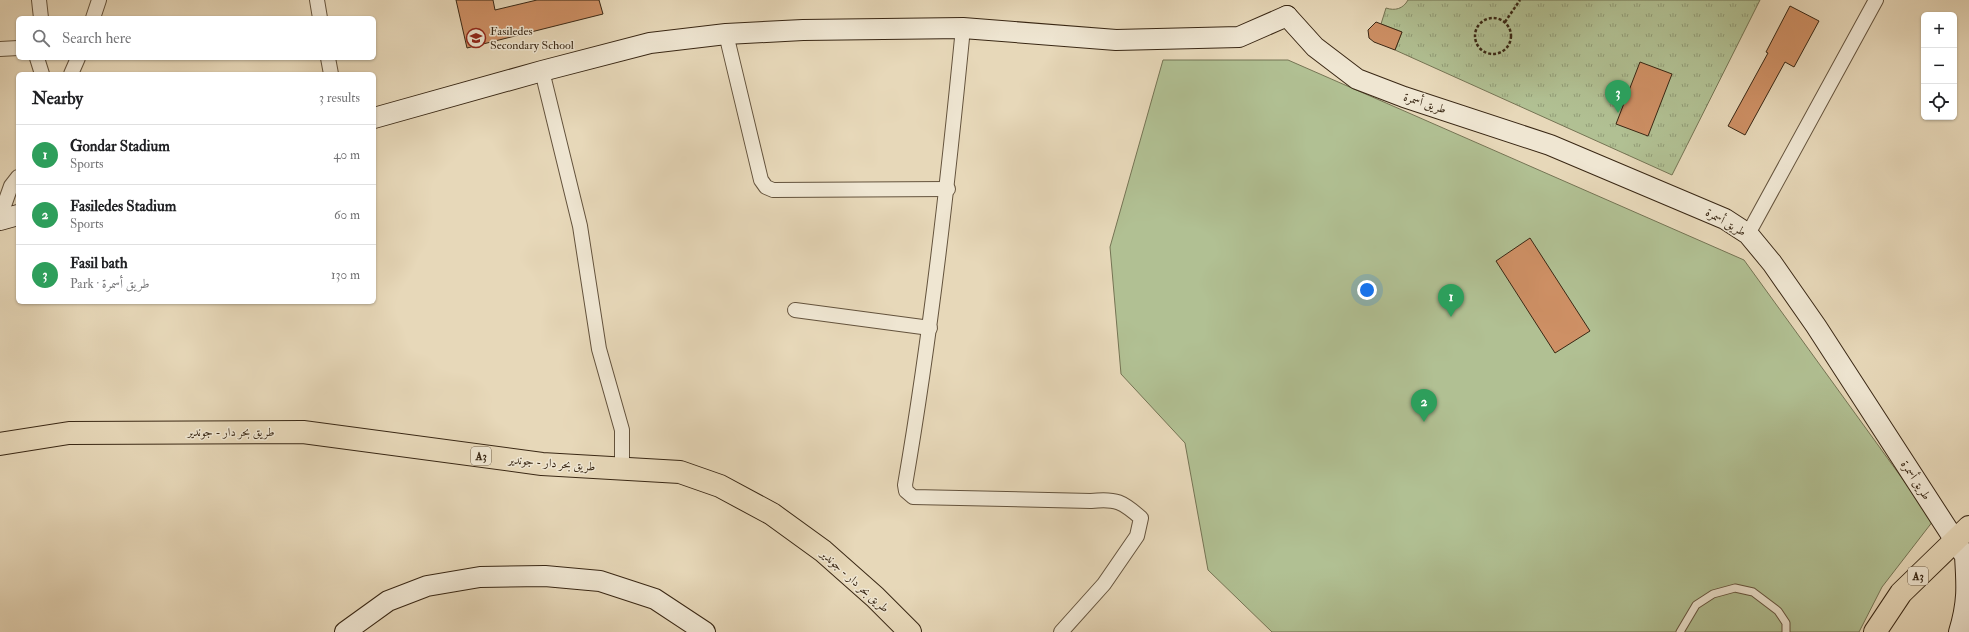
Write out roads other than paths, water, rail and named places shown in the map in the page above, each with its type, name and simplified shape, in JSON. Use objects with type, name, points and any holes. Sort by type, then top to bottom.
[{"type":"highway","name":"طريق بحر دار - جوندير","points":[[0,444],[69,433],[303,432],[542,464],[680,472],[720,486],[772,514],[823,551],[875,597],[910,632]]},
{"type":"highway","name":"A3","points":[[1875,632],[1901,593],[1962,534]]},
{"type":"street","points":[[39,0],[41,16]]},
{"type":"street","points":[[94,16],[99,0]]},
{"type":"street","points":[[317,0],[320,16]]},
{"type":"street","points":[[1748,234],[1876,0]]},
{"type":"street","points":[[376,117],[542,71],[650,43],[726,34],[803,30],[963,28],[1116,40],[1239,37],[1287,8]]},
{"type":"street","name":"طريق أسمرة","points":[[1287,8],[1315,47],[1357,78],[1404,97],[1550,144],[1725,219],[1748,234],[1772,263],[1962,534],[1967,592],[1966,609],[1959,632]]},
{"type":"street","points":[[963,28],[948,189],[930,328],[904,486],[909,495],[913,497],[981,500],[1091,501],[1106,499],[1121,502],[1141,518],[1137,536],[1104,584],[1060,632]]},
{"type":"street","points":[[726,34],[761,180],[766,187],[773,190],[948,189]]},
{"type":"street","points":[[0,49],[16,48]]},
{"type":"street","points":[[38,60],[41,72]]},
{"type":"street","points":[[72,72],[77,60]]},
{"type":"street","points":[[328,60],[331,72]]},
{"type":"street","points":[[542,71],[580,226],[599,349],[622,430],[622,469]]},
{"type":"street","points":[[0,217],[11,186],[16,179]]},
{"type":"street","points":[[0,220],[16,216]]},
{"type":"street","points":[[795,310],[930,328]]},
{"type":"street","points":[[345,632],[388,601],[427,586],[480,577],[545,576],[600,580],[655,599],[705,632]]},
{"type":"lane","points":[[1680,632],[1696,605],[1713,594],[1735,588],[1753,592],[1778,611],[1786,623],[1786,632]]},
{"type":"place","name":"Fasiledes Secondary School","points":[[476,38]]},
{"type":"place","name":"Fasil bath","points":[[1618,113]]},
{"type":"place","name":"Gondar Stadium","points":[[1451,317]]},
{"type":"place","name":"Fasiledes Stadium","points":[[1424,422]]}]
